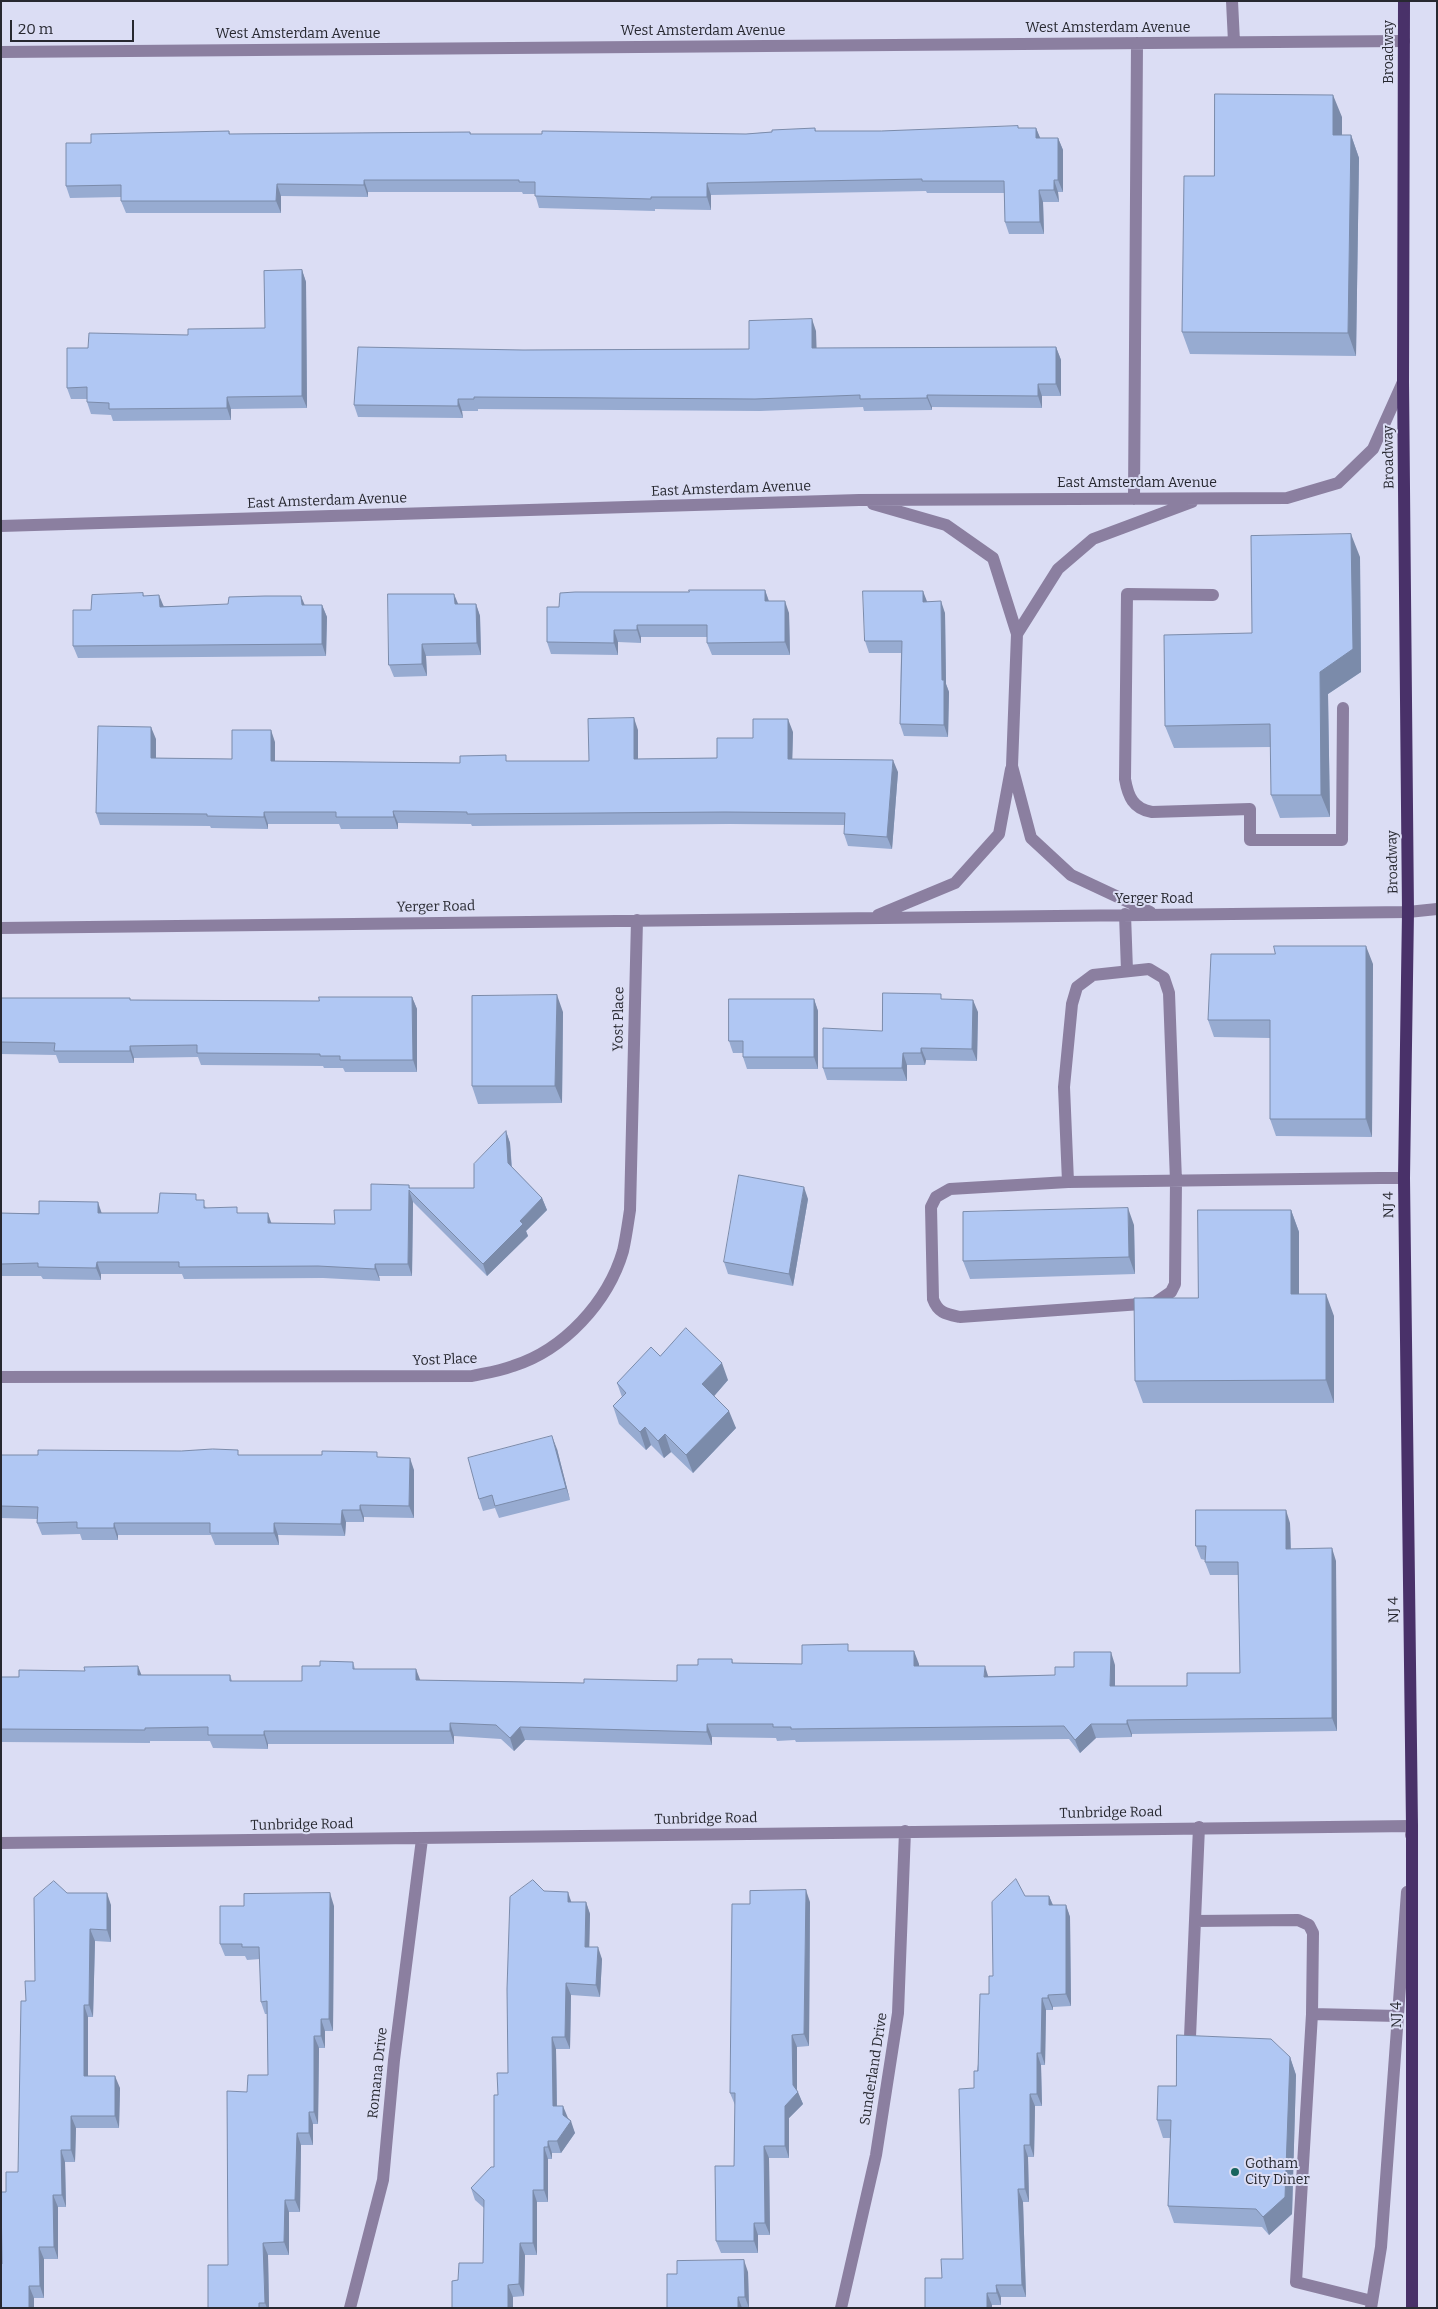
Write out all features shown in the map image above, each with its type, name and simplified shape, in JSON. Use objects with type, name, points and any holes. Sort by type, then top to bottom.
[{"type":"main road","name":"Broadway","points":[[1404,1],[1403,382],[1408,912]]},
{"type":"main road","name":"NJ 4","points":[[1408,912],[1404,1178],[1412,1826],[1412,2308]]},
{"type":"street","points":[[1232,1],[1234,42]]},
{"type":"street","name":"West Amsterdam Avenue","points":[[1,52],[1404,41]]},
{"type":"street","points":[[1134,499],[1137,43]]},
{"type":"street","name":"East Amsterdam Avenue","points":[[1,526],[859,500],[1287,498],[1338,483],[1374,448],[1403,382]]},
{"type":"street","points":[[1016,634],[1058,569],[1092,539],[1201,498]]},
{"type":"street","points":[[859,500],[946,525],[993,558],[1016,634],[1012,766],[1031,838],[1071,875],[1155,914]]},
{"type":"street","points":[[1213,594],[1128,594],[1125,779],[1130,799],[1137,806],[1152,812],[1250,809],[1250,840],[1342,840],[1343,708]]},
{"type":"street","name":"Yerger Road","points":[[871,918],[955,883],[999,834],[1012,766]]},
{"type":"street","name":"Yerger Road","points":[[1,928],[1408,912],[1437,909]]},
{"type":"street","points":[[1125,914],[1126,971]]},
{"type":"street","name":"Yost Place","points":[[1,1377],[472,1376],[514,1366],[553,1347],[583,1320],[607,1289],[622,1252],[630,1210],[637,920]]},
{"type":"street","points":[[1068,1182],[1064,1087],[1072,1004],[1077,987],[1093,975],[1149,969],[1164,978],[1169,993],[1176,1180],[1175,1284],[1171,1292],[1154,1303],[960,1317],[945,1314],[937,1309],[933,1299],[931,1207],[936,1197],[950,1189],[1068,1182],[1176,1180],[1404,1178]]},
{"type":"street","points":[[1195,1922],[1298,1920],[1309,1925],[1313,1933],[1312,2014],[1296,2282],[1372,2304],[1381,2247],[1412,1826]]},
{"type":"street","name":"Tunbridge Road","points":[[1,1843],[1412,1826]]},
{"type":"street","points":[[1190,2038],[1199,1828]]},
{"type":"street","name":"Sunderland Drive","points":[[841,2308],[876,2155],[898,2013],[905,1831]]},
{"type":"street","name":"Romana Drive","points":[[350,2308],[383,2180],[394,2060],[422,1839]]},
{"type":"street","points":[[1312,2014],[1398,2016]]},
{"type":"building","points":[[1215,94],[1333,95],[1333,135],[1351,135],[1348,333],[1182,332],[1184,176],[1214,176]]},
{"type":"building","points":[[1018,126],[1018,128],[1036,128],[1036,138],[1058,138],[1058,180],[1054,180],[1054,190],[1039,190],[1040,222],[1005,222],[1004,181],[922,181],[922,179],[707,183],[707,197],[651,197],[651,199],[535,196],[535,182],[519,182],[519,180],[364,180],[364,185],[277,184],[276,201],[121,201],[121,185],[66,186],[66,143],[91,143],[91,134],[229,131],[229,134],[470,132],[470,134],[542,134],[542,131],[746,134],[772,132],[772,130],[815,128],[815,131],[881,131]]},
{"type":"building","points":[[302,270],[302,396],[227,397],[227,408],[109,409],[109,403],[87,402],[87,387],[67,388],[67,348],[88,348],[89,333],[188,335],[188,329],[265,328],[264,271]]},
{"type":"building","points":[[812,319],[812,348],[1056,347],[1056,384],[1038,384],[1038,396],[927,395],[927,398],[860,399],[860,395],[755,399],[474,397],[474,399],[458,399],[458,406],[354,405],[358,347],[523,350],[749,349],[749,321]]},
{"type":"building","points":[[1351,534],[1353,649],[1320,672],[1321,795],[1271,795],[1270,724],[1165,726],[1164,635],[1252,633],[1251,536]]},
{"type":"building","points":[[689,590],[765,590],[765,601],[785,601],[785,642],[707,643],[707,625],[637,625],[637,630],[614,630],[614,643],[547,642],[547,607],[559,607],[560,593],[689,592]]},
{"type":"building","points":[[863,591],[923,591],[923,602],[941,601],[944,725],[900,724],[902,641],[865,641]]},
{"type":"building","points":[[143,593],[143,596],[159,595],[160,607],[228,604],[229,597],[301,596],[302,605],[322,605],[322,644],[73,646],[73,610],[91,610],[92,595]]},
{"type":"building","points":[[388,594],[454,594],[455,604],[476,604],[477,643],[422,644],[422,664],[389,665]]},
{"type":"building","points":[[634,718],[634,759],[717,758],[717,738],[753,738],[753,719],[788,719],[788,759],[893,760],[887,837],[844,834],[845,813],[467,814],[467,812],[393,811],[394,817],[336,817],[336,812],[264,812],[264,817],[207,816],[207,814],[96,813],[98,726],[151,727],[151,758],[232,759],[232,730],[271,730],[271,761],[460,763],[460,756],[506,755],[506,761],[589,761],[588,719]]},
{"type":"building","points":[[1274,946],[1366,946],[1366,1119],[1270,1119],[1270,1020],[1208,1020],[1211,954],[1275,954]]},
{"type":"building","points":[[883,993],[941,994],[941,999],[973,1000],[972,1049],[921,1048],[921,1053],[903,1053],[902,1068],[823,1068],[823,1028],[882,1031]]},
{"type":"building","points":[[557,995],[555,1086],[472,1086],[472,996]]},
{"type":"building","points":[[319,997],[412,997],[413,1060],[340,1060],[340,1056],[320,1056],[320,1054],[197,1053],[197,1045],[130,1046],[130,1051],[54,1051],[55,1043],[1,1042],[1,998],[319,1001]]},
{"type":"building","points":[[729,999],[814,999],[814,1057],[743,1057],[743,1041],[729,1041]]},
{"type":"building","points":[[506,1131],[508,1163],[542,1198],[520,1221],[523,1224],[483,1264],[409,1190],[408,1264],[375,1264],[375,1269],[318,1266],[179,1267],[179,1262],[97,1262],[96,1268],[38,1267],[38,1263],[1,1264],[1,1213],[39,1214],[39,1201],[98,1202],[98,1213],[158,1213],[160,1193],[196,1194],[196,1200],[204,1200],[204,1208],[237,1207],[237,1213],[268,1213],[268,1223],[335,1224],[334,1210],[371,1210],[371,1184],[409,1185],[409,1188],[474,1188],[474,1164]]},
{"type":"building","points":[[739,1175],[804,1187],[789,1274],[724,1262]]},
{"type":"building","points":[[1128,1208],[1129,1257],[963,1261],[963,1212]]},
{"type":"building","points":[[1198,1210],[1291,1210],[1291,1294],[1326,1294],[1326,1380],[1135,1381],[1134,1298],[1198,1298]]},
{"type":"building","points":[[686,1328],[722,1363],[702,1384],[729,1411],[686,1455],[665,1434],[658,1441],[645,1427],[640,1432],[613,1406],[626,1393],[617,1383],[651,1347],[660,1356]]},
{"type":"building","points":[[552,1436],[566,1488],[495,1506],[492,1495],[479,1499],[468,1458]]},
{"type":"building","points":[[38,1450],[181,1451],[238,1450],[238,1455],[322,1455],[322,1451],[377,1452],[377,1457],[410,1458],[409,1506],[360,1505],[360,1510],[342,1510],[341,1524],[274,1523],[274,1533],[210,1533],[210,1523],[114,1523],[114,1528],[77,1528],[77,1522],[37,1523],[38,1507],[1,1506],[1,1455],[38,1455]]},
{"type":"building","points":[[1196,1510],[1286,1510],[1286,1549],[1332,1548],[1332,1718],[1127,1720],[1127,1724],[1091,1724],[1075,1740],[1064,1726],[791,1729],[791,1727],[773,1727],[773,1724],[707,1724],[707,1732],[520,1727],[510,1738],[496,1725],[450,1723],[450,1731],[264,1731],[264,1735],[208,1735],[208,1727],[145,1728],[145,1730],[1,1729],[1,1677],[19,1677],[19,1670],[85,1671],[84,1667],[138,1666],[138,1675],[230,1675],[230,1681],[302,1681],[302,1666],[320,1666],[320,1661],[353,1662],[353,1669],[416,1669],[416,1680],[584,1683],[584,1679],[677,1681],[677,1665],[698,1665],[698,1659],[732,1659],[732,1663],[802,1664],[802,1645],[848,1644],[848,1651],[914,1651],[914,1666],[985,1666],[984,1677],[1055,1675],[1055,1667],[1074,1667],[1074,1652],[1111,1652],[1110,1686],[1187,1686],[1187,1673],[1240,1673],[1238,1562],[1205,1562],[1206,1546],[1196,1546]]},
{"type":"building","points":[[1016,1879],[1025,1896],[1049,1896],[1049,1905],[1066,1905],[1066,1994],[1048,1995],[1048,1998],[1042,1998],[1041,2053],[1037,2053],[1037,2094],[1030,2094],[1030,2145],[1024,2145],[1025,2189],[1018,2189],[1022,2285],[996,2285],[997,2293],[987,2293],[987,2308],[925,2308],[925,2278],[942,2278],[941,2259],[963,2259],[959,2089],[974,2088],[974,2071],[978,2071],[980,1994],[989,1994],[989,1976],[993,1976],[992,1902]]},
{"type":"building","points":[[533,1880],[544,1891],[568,1892],[568,1902],[586,1902],[585,1947],[598,1947],[596,1985],[566,1983],[565,2037],[552,2037],[553,2106],[563,2106],[563,2115],[571,2121],[557,2141],[548,2141],[548,2147],[544,2147],[544,2190],[533,2190],[533,2243],[520,2243],[519,2284],[508,2285],[508,2308],[452,2308],[452,2281],[458,2280],[459,2263],[483,2263],[484,2200],[471,2188],[491,2167],[494,2167],[494,2095],[498,2095],[497,2073],[508,2073],[507,1989],[510,1897]]},
{"type":"building","points":[[54,1881],[67,1893],[107,1893],[107,1930],[90,1929],[89,2005],[84,2005],[84,2076],[115,2076],[115,2116],[71,2116],[71,2150],[61,2150],[62,2195],[53,2195],[54,2247],[39,2247],[40,2286],[29,2286],[29,2308],[1,2308],[1,2192],[6,2192],[6,2172],[18,2172],[21,2001],[26,2001],[25,1981],[35,1981],[34,1898]]},
{"type":"building","points":[[806,1890],[804,2034],[792,2035],[793,2085],[798,2092],[785,2106],[785,2146],[764,2146],[765,2223],[754,2223],[754,2241],[716,2241],[715,2166],[734,2166],[735,2093],[730,2093],[732,1904],[750,1904],[750,1891]]},
{"type":"building","points":[[330,1893],[329,2019],[321,2019],[321,2036],[314,2036],[314,2112],[309,2112],[309,2133],[297,2133],[295,2200],[285,2200],[284,2242],[263,2243],[265,2303],[259,2303],[259,2308],[208,2308],[208,2265],[228,2265],[227,2091],[247,2092],[248,2075],[268,2075],[267,2001],[261,2002],[259,1947],[242,1947],[242,1944],[220,1944],[220,1906],[244,1906],[244,1894]]},
{"type":"building","name":"Gotham City Diner","points":[[1177,2035],[1271,2039],[1290,2057],[1285,2197],[1263,2217],[1256,2209],[1168,2206],[1171,2120],[1157,2120],[1158,2086],[1176,2086]]},
{"type":"building","points":[[744,2260],[745,2297],[738,2297],[738,2308],[667,2308],[667,2274],[677,2274],[677,2261]]},
{"type":"place","name":"Gotham City Diner","points":[[1235,2172]]}]
